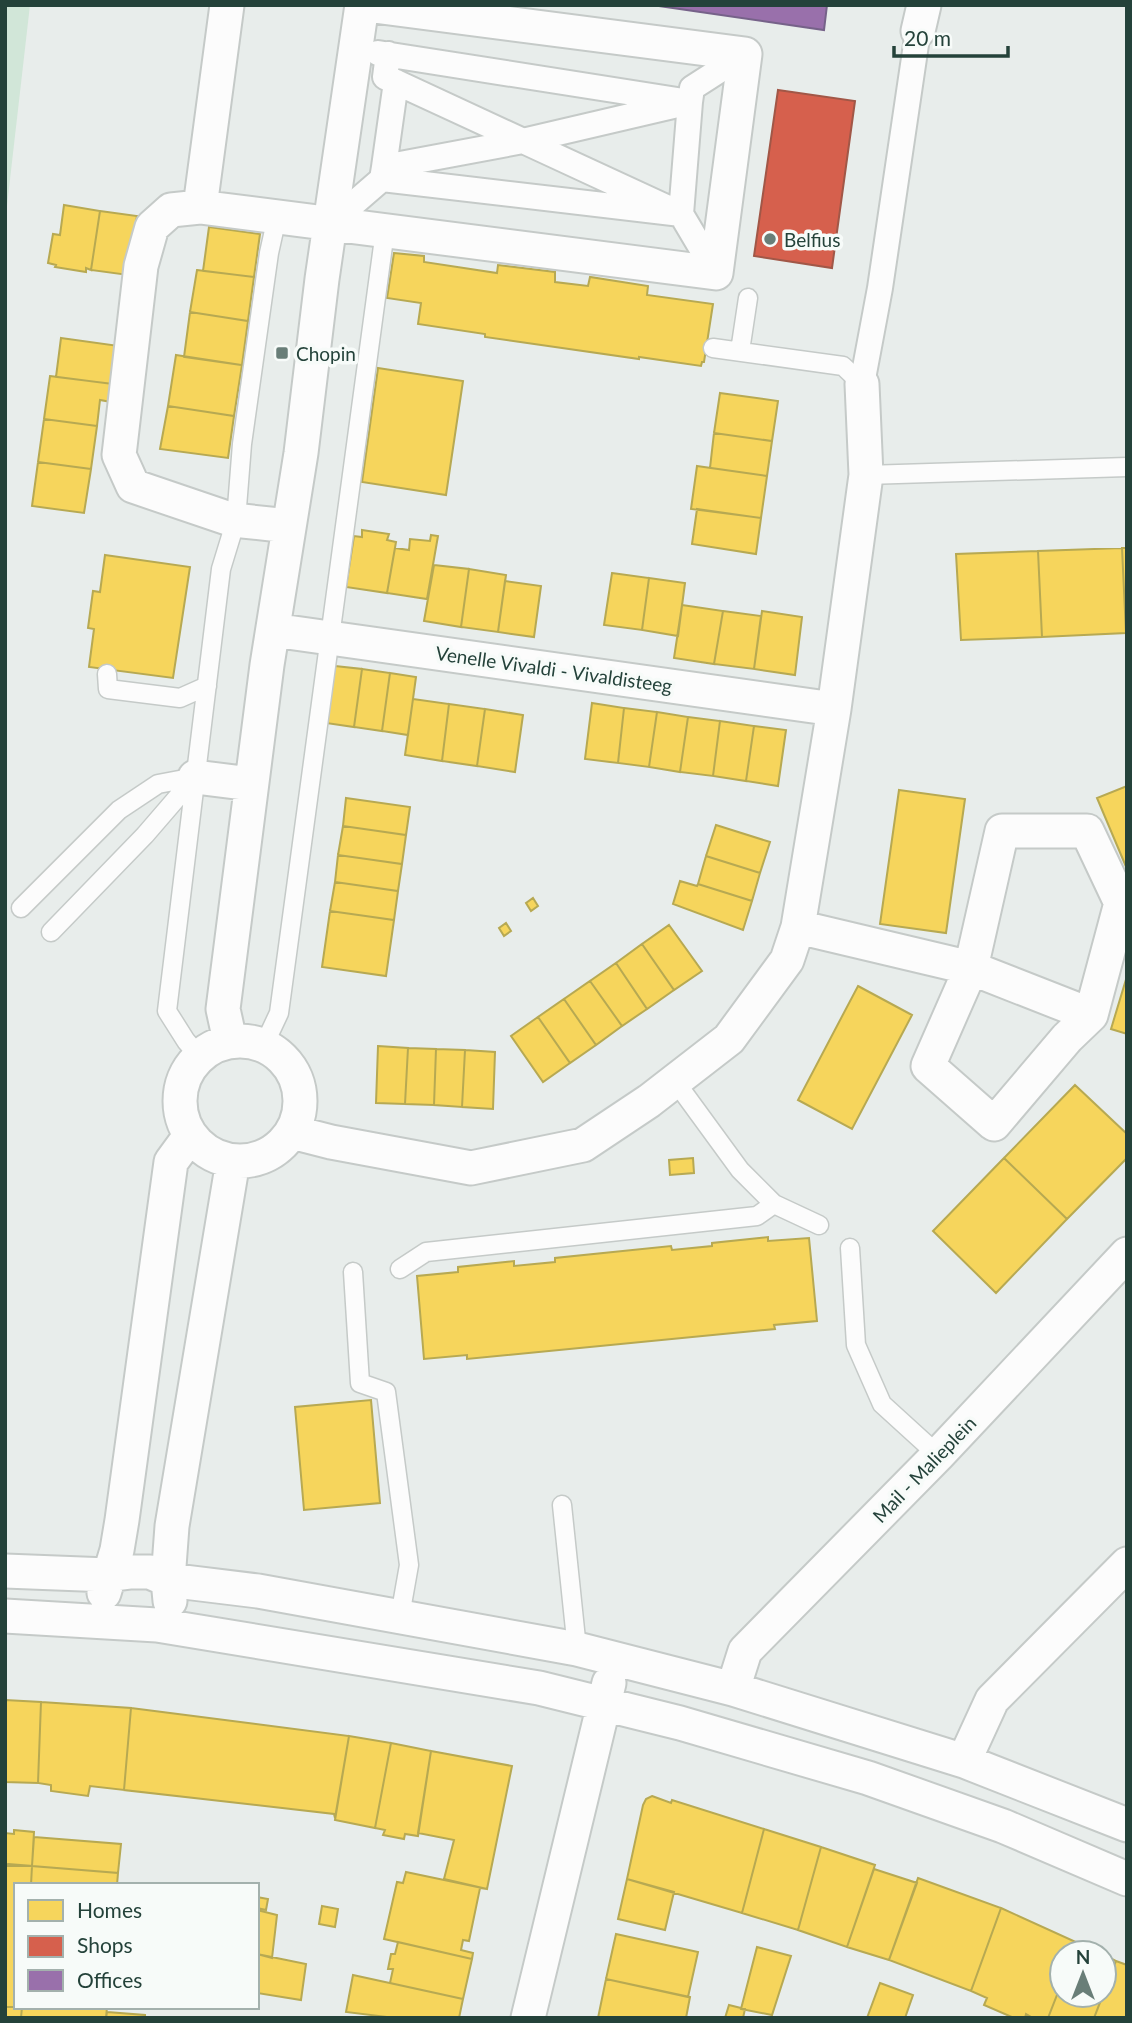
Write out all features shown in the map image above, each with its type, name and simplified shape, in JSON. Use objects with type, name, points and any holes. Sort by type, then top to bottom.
[{"type":"street","points":[[200,207],[227,5]]},
{"type":"street","points":[[230,1041],[223,1009],[251,785],[330,224],[364,5],[420,9],[745,54]]},
{"type":"street","points":[[292,1132],[331,1142],[471,1168],[583,1145],[649,1101],[729,1039],[787,960],[797,927],[834,709],[866,475],[862,384],[880,288],[921,18]]},
{"type":"street","points":[[681,214],[385,77],[383,53],[690,102]]},
{"type":"street","points":[[716,274],[681,214],[690,102],[692,88],[745,54]]},
{"type":"street","points":[[716,274],[745,54]]},
{"type":"street","points":[[383,173],[396,82]]},
{"type":"street","points":[[330,224],[383,173],[690,102]]},
{"type":"street","points":[[383,173],[681,214]]},
{"type":"street","points":[[289,526],[236,520],[133,486],[119,455],[141,266],[152,227],[171,210],[200,207],[716,274]]},
{"type":"street","name":"Venelle Vivaldi - Vivaldisteeg","points":[[273,630],[834,709]]},
{"type":"street","points":[[195,777],[251,785]]},
{"type":"street","points":[[1002,831],[1087,831],[1121,903],[1091,1015],[1067,1038],[994,1124],[928,1066],[971,968],[1002,831]]},
{"type":"street","points":[[797,927],[971,968],[1091,1015]]},
{"type":"street","points":[[230,1041],[264,1045],[280,1056],[293,1071],[300,1091],[299,1112],[292,1132],[276,1149],[256,1160],[233,1161],[216,1156],[202,1148],[190,1136],[181,1115],[180,1094],[186,1073],[200,1056],[213,1046],[230,1041]]},
{"type":"street","points":[[111,1622],[103,1598],[117,1550],[122,1520],[171,1162],[190,1136]]},
{"type":"street","points":[[157,1625],[169,1609],[172,1526],[233,1161]]},
{"type":"street","name":"Mail - Malieplein","points":[[733,1689],[745,1651],[939,1455],[1127,1254]]},
{"type":"street","points":[[964,1761],[992,1699],[1127,1564]]},
{"type":"street","points":[[5,1572],[108,1575],[150,1572],[168,1580],[258,1591],[577,1649],[733,1689],[964,1761],[1125,1819]]},
{"type":"street","points":[[5,1616],[157,1625],[539,1688],[680,1723],[868,1778],[1003,1826],[1127,1879]]},
{"type":"street","points":[[528,2018],[614,1660]]},
{"type":"lane","points":[[200,1056],[167,1011],[220,569],[236,520],[242,444],[269,253],[277,218]]},
{"type":"lane","points":[[264,1045],[279,1013],[385,231]]},
{"type":"lane","points":[[740,352],[748,298]]},
{"type":"lane","points":[[713,348],[843,366],[862,384]]},
{"type":"lane","points":[[866,475],[1127,467]]},
{"type":"lane","points":[[107,674],[108,690],[180,698],[207,686]]},
{"type":"lane","points":[[21,908],[119,810],[158,784],[195,777]]},
{"type":"lane","points":[[51,932],[145,835],[195,777]]},
{"type":"lane","points":[[675,1081],[740,1170],[774,1204],[820,1225]]},
{"type":"lane","points":[[400,1269],[426,1252],[757,1216],[774,1204]]},
{"type":"lane","points":[[850,1248],[856,1345],[882,1404],[939,1455]]},
{"type":"lane","points":[[353,1272],[359,1383],[386,1392],[408,1566],[400,1616]]},
{"type":"lane","points":[[562,1505],[577,1649]]},
{"type":"green space","points":[[5,5],[30,5],[5,223]]},
{"type":"building: Homes","points":[[64,205],[100,211],[91,270],[86,268],[86,272],[55,267],[56,265],[48,263],[53,234],[60,235]]},
{"type":"building: Homes","points":[[100,211],[137,216],[128,275],[91,270]]},
{"type":"building: Homes","points":[[209,227],[260,234],[254,277],[203,271]]},
{"type":"building: Homes","points":[[394,253],[424,256],[424,262],[497,273],[498,265],[555,272],[555,282],[588,286],[590,277],[648,286],[647,295],[713,304],[704,362],[701,366],[639,359],[485,337],[485,334],[418,324],[421,303],[387,298]]},
{"type":"building: Homes","points":[[197,270],[254,277],[248,321],[190,312]]},
{"type":"building: Homes","points":[[190,312],[248,321],[242,365],[184,357]]},
{"type":"building: Homes","points":[[61,338],[119,346],[113,384],[56,377]]},
{"type":"building: Homes","points":[[176,355],[242,365],[234,416],[168,406]]},
{"type":"building: Homes","points":[[378,368],[463,381],[446,495],[362,482]]},
{"type":"building: Homes","points":[[50,376],[113,384],[111,402],[100,400],[97,426],[44,419]]},
{"type":"building: Homes","points":[[720,393],[778,401],[772,441],[714,433]]},
{"type":"building: Homes","points":[[168,406],[234,416],[228,458],[160,449]]},
{"type":"building: Homes","points":[[44,419],[97,426],[91,469],[38,462]]},
{"type":"building: Homes","points":[[714,433],[772,441],[767,476],[710,468]]},
{"type":"building: Homes","points":[[38,462],[91,469],[84,513],[32,506]]},
{"type":"building: Homes","points":[[697,466],[767,476],[761,518],[691,509]]},
{"type":"building: Homes","points":[[697,509],[761,518],[756,554],[692,544]]},
{"type":"building: Homes","points":[[362,530],[389,534],[387,540],[396,542],[387,593],[346,587],[354,536],[362,537]]},
{"type":"building: Homes","points":[[431,535],[438,536],[427,599],[387,593],[395,548],[409,550],[410,539],[430,541]]},
{"type":"building: Homes","points":[[1122,548],[1127,548],[1126,633]]},
{"type":"building: Homes","points":[[1122,548],[1126,633],[1042,637],[1038,551]]},
{"type":"building: Homes","points":[[1038,551],[1042,637],[961,640],[956,554]]},
{"type":"building: Homes","points":[[105,555],[190,567],[173,678],[89,667],[94,629],[88,628],[93,591],[100,592]]},
{"type":"building: Homes","points":[[434,565],[469,569],[461,627],[424,621]]},
{"type":"building: Homes","points":[[469,569],[506,575],[498,632],[461,627]]},
{"type":"building: Homes","points":[[612,573],[649,578],[642,630],[604,625]]},
{"type":"building: Homes","points":[[649,578],[685,583],[678,636],[642,630]]},
{"type":"building: Homes","points":[[505,581],[541,586],[534,637],[498,632]]},
{"type":"building: Homes","points":[[682,605],[723,611],[714,664],[674,658]]},
{"type":"building: Homes","points":[[723,611],[761,616],[754,669],[714,664]]},
{"type":"building: Homes","points":[[762,611],[802,617],[795,675],[754,669]]},
{"type":"building: Homes","points":[[335,666],[362,669],[354,727],[326,723]]},
{"type":"building: Homes","points":[[362,669],[390,673],[382,731],[354,727]]},
{"type":"building: Homes","points":[[390,673],[416,677],[408,735],[382,731]]},
{"type":"building: Homes","points":[[413,699],[449,704],[442,761],[405,755]]},
{"type":"building: Homes","points":[[592,703],[624,708],[618,763],[585,759]]},
{"type":"building: Homes","points":[[449,704],[485,709],[477,766],[442,761]]},
{"type":"building: Homes","points":[[624,708],[657,712],[649,767],[618,763]]},
{"type":"building: Homes","points":[[485,709],[523,715],[515,772],[477,766]]},
{"type":"building: Homes","points":[[657,712],[688,717],[680,772],[649,767]]},
{"type":"building: Homes","points":[[688,717],[720,721],[713,776],[680,772]]},
{"type":"building: Homes","points":[[720,721],[754,726],[746,781],[713,776]]},
{"type":"building: Homes","points":[[754,726],[786,730],[778,786],[746,781]]},
{"type":"building: Homes","points":[[1127,786],[1127,869],[1097,798]]},
{"type":"building: Homes","points":[[899,790],[965,799],[946,933],[880,924]]},
{"type":"building: Homes","points":[[346,798],[410,807],[406,835],[343,826]]},
{"type":"building: Homes","points":[[716,825],[770,842],[760,873],[706,856]]},
{"type":"building: Homes","points":[[343,826],[406,835],[402,864],[338,855]]},
{"type":"building: Homes","points":[[338,855],[402,864],[398,891],[335,882]]},
{"type":"building: Homes","points":[[706,856],[760,873],[752,901],[698,884]]},
{"type":"building: Homes","points":[[680,881],[752,901],[743,930],[673,904]]},
{"type":"building: Homes","points":[[335,882],[398,891],[394,920],[330,911]]},
{"type":"building: Homes","points":[[533,898],[538,906],[531,911],[526,903]]},
{"type":"building: Homes","points":[[330,911],[394,920],[386,976],[322,967]]},
{"type":"building: Homes","points":[[506,923],[511,931],[504,936],[499,928]]},
{"type":"building: Homes","points":[[669,925],[702,971],[674,990],[642,944]]},
{"type":"building: Homes","points":[[642,944],[674,990],[647,1009],[616,963]]},
{"type":"building: Homes","points":[[616,963],[647,1009],[622,1026],[590,981]]},
{"type":"building: Homes","points":[[1127,976],[1127,1034],[1111,1029]]},
{"type":"building: Homes","points":[[590,981],[622,1026],[596,1045],[564,999]]},
{"type":"building: Homes","points":[[858,986],[912,1015],[852,1129],[798,1100]]},
{"type":"building: Homes","points":[[564,999],[596,1045],[570,1063],[538,1017]]},
{"type":"building: Homes","points":[[538,1017],[570,1063],[543,1082],[511,1036]]},
{"type":"building: Homes","points":[[378,1046],[408,1048],[405,1104],[376,1103]]},
{"type":"building: Homes","points":[[408,1048],[436,1049],[434,1105],[405,1104]]},
{"type":"building: Homes","points":[[436,1049],[465,1050],[462,1107],[434,1105]]},
{"type":"building: Homes","points":[[465,1050],[495,1052],[493,1109],[462,1107]]},
{"type":"building: Homes","points":[[1075,1085],[1127,1134],[1127,1158],[1067,1219],[1004,1158]]},
{"type":"building: Homes","points":[[693,1158],[694,1173],[670,1175],[669,1160]]},
{"type":"building: Homes","points":[[1004,1158],[1067,1219],[996,1293],[933,1231]]},
{"type":"building: Homes","points":[[768,1237],[768,1241],[809,1238],[817,1321],[774,1325],[775,1329],[467,1359],[467,1355],[424,1359],[417,1276],[458,1272],[458,1267],[514,1261],[514,1266],[555,1262],[555,1258],[671,1246],[672,1250]]},
{"type":"building: Homes","points":[[371,1400],[380,1503],[304,1510],[295,1407]]},
{"type":"building: Homes","points":[[5,1700],[41,1702],[38,1783],[5,1782]]},
{"type":"building: Homes","points":[[41,1702],[131,1708],[124,1790],[90,1786],[88,1796],[51,1791],[51,1785],[38,1783]]},
{"type":"building: Homes","points":[[131,1708],[349,1736],[335,1818],[334,1814],[124,1790]]},
{"type":"building: Homes","points":[[349,1736],[391,1743],[375,1828],[335,1820]]},
{"type":"building: Homes","points":[[391,1743],[431,1751],[418,1836],[405,1834],[404,1839],[383,1835],[385,1830],[375,1828]]},
{"type":"building: Homes","points":[[431,1751],[512,1766],[487,1889],[444,1879],[454,1840],[418,1833]]},
{"type":"building: Homes","points":[[652,1796],[764,1829],[742,1913],[627,1879],[643,1805],[646,1799]]},
{"type":"building: Homes","points":[[764,1829],[821,1847],[798,1930],[742,1913]]},
{"type":"building: Homes","points":[[14,1830],[34,1832],[32,1866],[5,1866],[5,1833],[14,1834]]},
{"type":"building: Homes","points":[[34,1837],[121,1844],[118,1873],[32,1866]]},
{"type":"building: Homes","points":[[821,1847],[875,1865],[847,1947],[798,1930]]},
{"type":"building: Homes","points":[[5,1866],[32,1866],[31,1883],[14,1883],[14,2007],[5,2007]]},
{"type":"building: Homes","points":[[32,1866],[118,1873],[117,1883],[31,1883]]},
{"type":"building: Homes","points":[[874,1869],[917,1883],[889,1960],[847,1947]]},
{"type":"building: Homes","points":[[406,1872],[487,1889],[480,1888],[469,1941],[463,1940],[461,1950],[473,1953],[472,1959],[384,1939],[397,1882],[403,1883]]},
{"type":"building: Homes","points":[[918,1878],[1001,1908],[971,1991],[889,1960]]},
{"type":"building: Homes","points":[[627,1879],[674,1892],[665,1930],[618,1919]]},
{"type":"building: Homes","points":[[259,1897],[268,1899],[266,1910],[259,1908]]},
{"type":"building: Homes","points":[[322,1906],[338,1909],[335,1927],[319,1924]]},
{"type":"building: Homes","points":[[1001,1908],[1069,1939],[1048,1939],[1048,2009],[1052,2009],[1048,2018],[1033,2018],[1026,2014],[1025,2018],[1014,2018],[984,2005],[987,1998],[971,1991]]},
{"type":"building: Homes","points":[[259,1910],[277,1915],[272,1958],[259,1955]]},
{"type":"building: Homes","points":[[616,1934],[698,1952],[688,1997],[606,1979]]},
{"type":"building: Homes","points":[[398,1942],[472,1959],[463,1999],[390,1983],[393,1969],[388,1969],[391,1954],[395,1954]]},
{"type":"building: Homes","points":[[757,1947],[791,1956],[772,2015],[741,2009]]},
{"type":"building: Homes","points":[[259,1954],[306,1964],[301,2000],[259,1993]]},
{"type":"building: Homes","points":[[1118,1962],[1127,1965],[1127,2018],[1094,2018],[1097,2009],[1118,2009]]},
{"type":"building: Homes","points":[[353,1975],[463,1999],[459,2018],[395,2018],[346,2012]]},
{"type":"building: Homes","points":[[606,1979],[690,1997],[686,2018],[598,2018]]},
{"type":"building: Homes","points":[[880,1983],[913,1995],[905,2018],[867,2018]]},
{"type":"building: Homes","points":[[729,2005],[745,2009],[743,2018],[725,2018]]},
{"type":"building: Homes","points":[[5,2007],[22,2009],[21,2018],[5,2018]]},
{"type":"building: Homes","points":[[22,2009],[107,2009],[106,2018],[21,2018]]},
{"type":"building: Homes","points":[[1052,2009],[1098,2009],[1094,2018],[1048,2018]]},
{"type":"building: Homes","points":[[107,2012],[145,2015],[145,2018],[106,2018]]},
{"type":"building: Shops","points":[[778,90],[855,101],[832,268],[754,256]]},
{"type":"building: Offices","points":[[652,5],[827,5],[824,30]]},
{"type":"place","name":"Belfius","points":[[770,239]]},
{"type":"place","name":"Chopin","points":[[282,353]]}]
